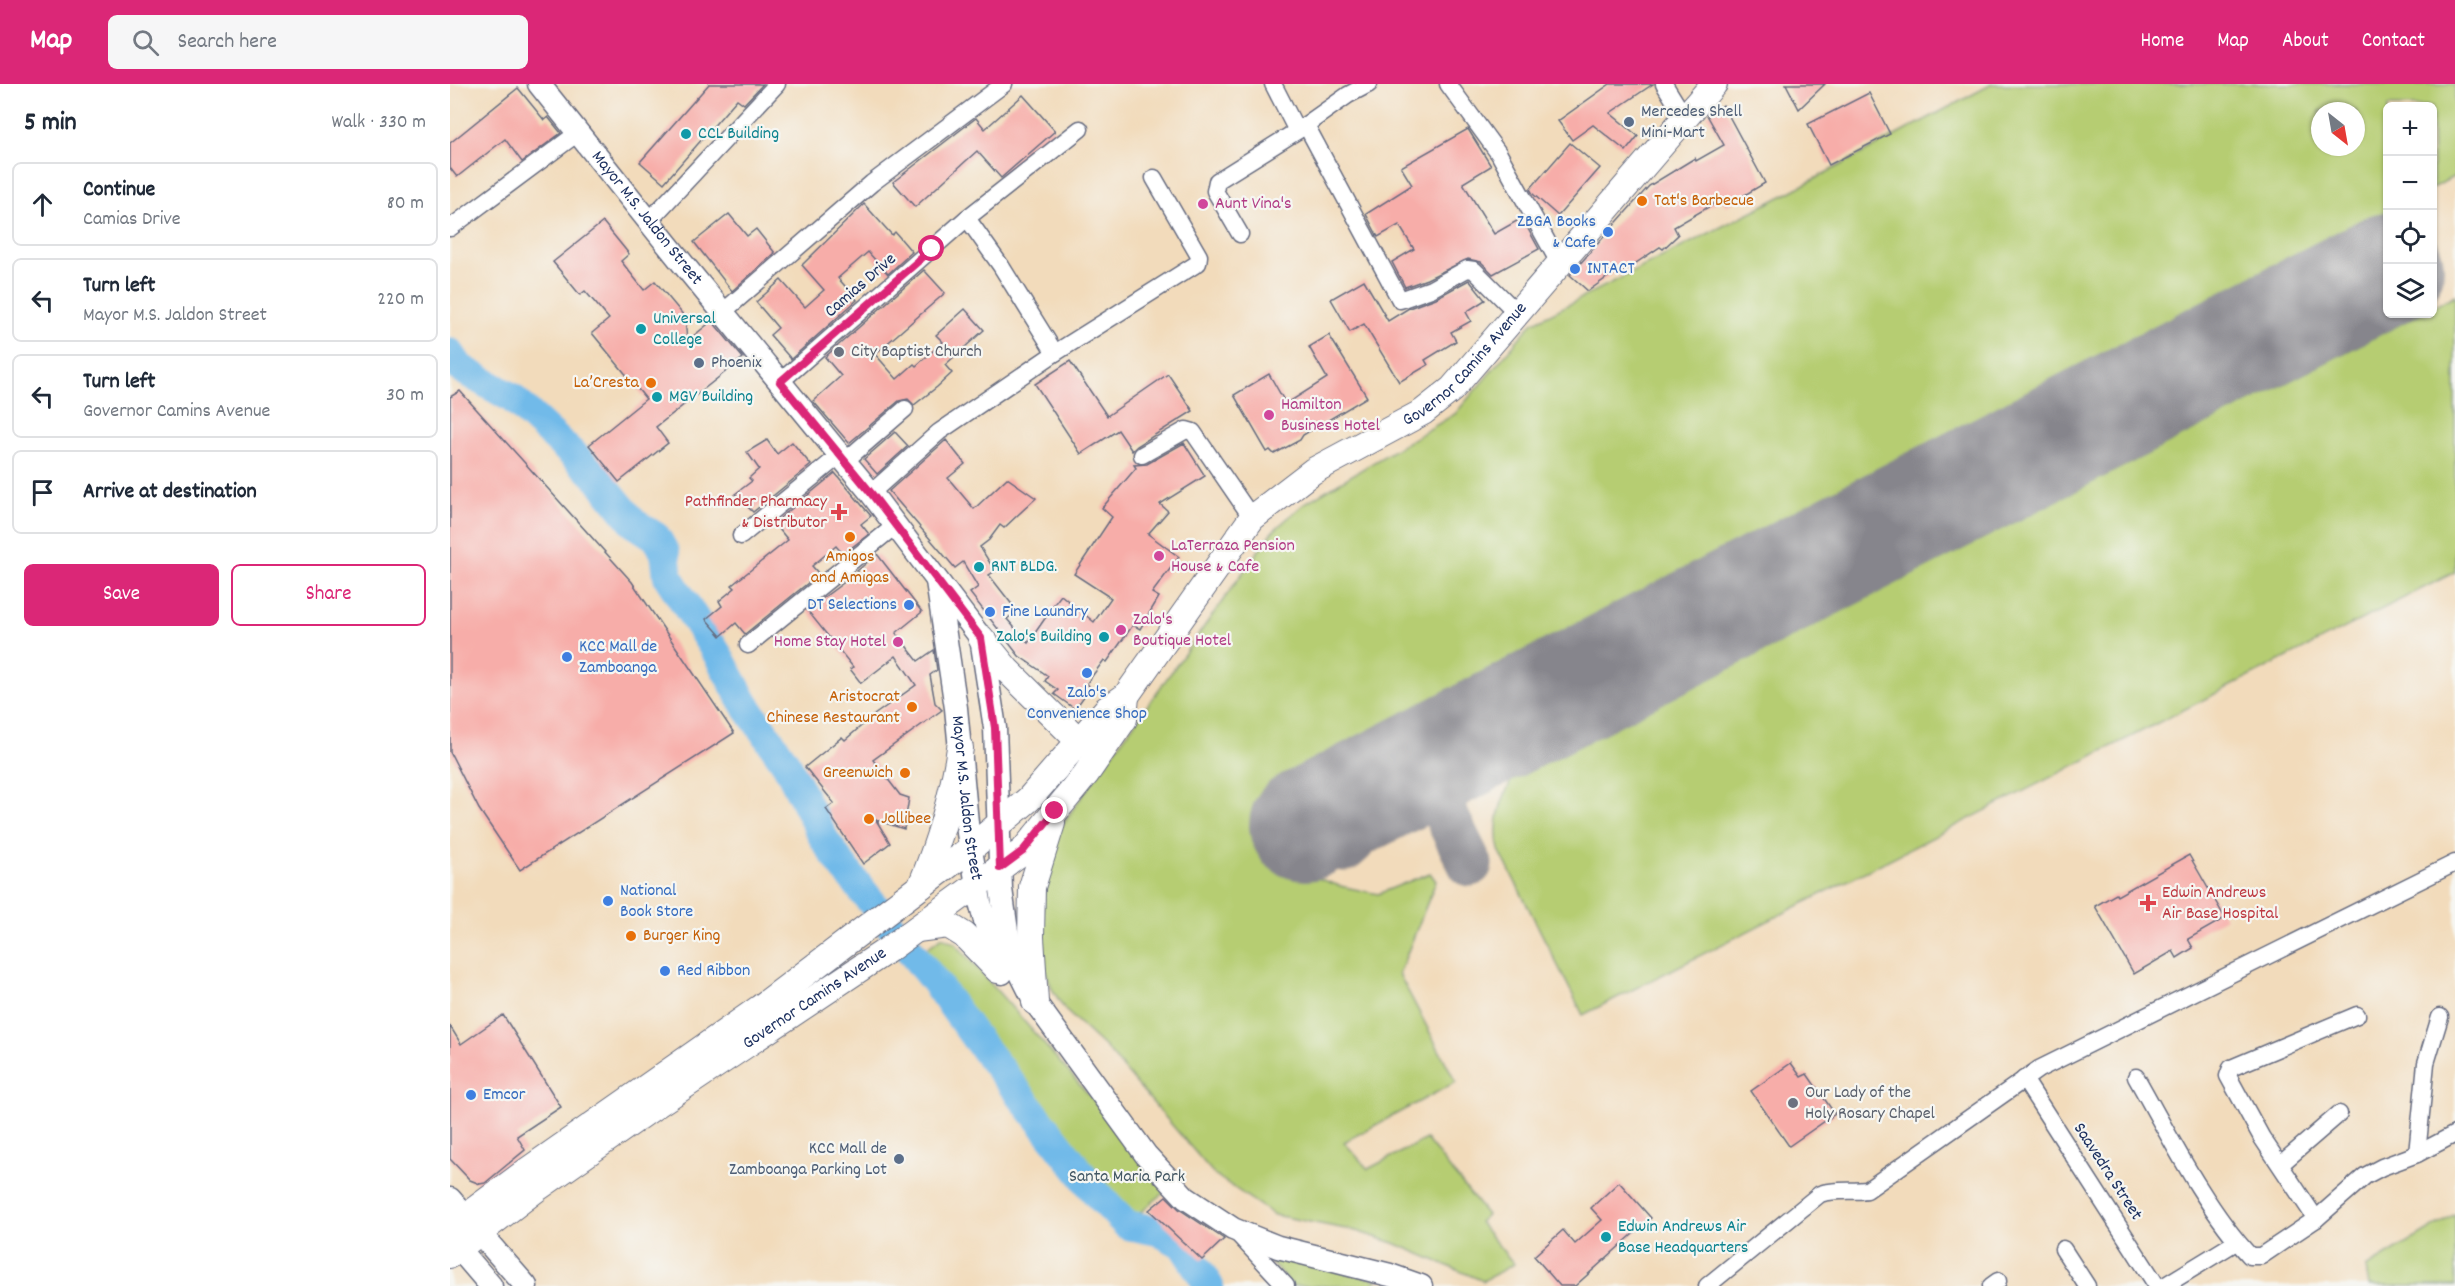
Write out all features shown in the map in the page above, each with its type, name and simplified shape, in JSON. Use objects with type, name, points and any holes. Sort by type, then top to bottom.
[{"type":"main road","name":"Mayor M.S. Jaldon Street","points":[[539,84],[871,493],[981,638],[995,728],[997,827],[1010,952],[1035,1002],[1146,1155],[1186,1198],[1233,1229],[1278,1247],[1384,1281],[1421,1286]]},
{"type":"main road","name":"Governor Camins Avenue","points":[[458,1231],[556,1150],[760,1008],[898,905],[1029,799],[1107,709],[1126,696],[1252,518],[1313,471],[1424,412],[1452,389],[1714,84]]},
{"type":"main road","name":"Mayor M.S. Jaldon Street","points":[[936,577],[960,748],[971,848],[998,970],[1035,1002]]},
{"type":"main road","points":[[981,638],[1006,670],[1079,741]]},
{"type":"main road","name":"Governor Camins Avenue","points":[[458,1231],[539,1187],[646,1112],[889,949],[1023,851],[1086,774],[1124,719],[1126,696]]},
{"type":"main road","points":[[920,887],[945,817],[956,777],[960,748]]},
{"type":"main road","points":[[1035,1002],[1031,937],[1032,887],[1055,811]]},
{"type":"main road","points":[[917,929],[948,925],[964,935],[998,970]]},
{"type":"main road","points":[[458,1231],[491,1286]]},
{"type":"main road","points":[[458,1231],[526,1286]]},
{"type":"street","points":[[649,221],[777,84]]},
{"type":"street","points":[[723,312],[872,183],[1004,84]]},
{"type":"street","points":[[1273,84],[1302,128],[1400,300],[1431,289],[1467,268],[1474,270],[1518,314]]},
{"type":"street","points":[[1240,234],[1215,191],[1217,181],[1302,128],[1348,95],[1369,84]]},
{"type":"street","points":[[1448,84],[1499,154],[1559,263]]},
{"type":"street","points":[[1664,84],[1684,118]]},
{"type":"street","name":"Camias Drive","points":[[780,382],[967,218],[1080,129]]},
{"type":"street","points":[[450,228],[579,132]]},
{"type":"street","points":[[871,493],[939,432],[1055,353],[1198,263],[1199,256],[1155,178]]},
{"type":"street","points":[[967,218],[1001,266],[1055,353]]},
{"type":"street","points":[[741,536],[904,409]]},
{"type":"street","points":[[1142,454],[1186,430],[1193,432],[1252,518]]},
{"type":"street","points":[[748,645],[896,525]]},
{"type":"street","points":[[1707,1286],[1820,1194],[1829,1191],[1867,1190],[2039,1069],[2455,863]]},
{"type":"street","points":[[2316,1220],[2262,1138],[2228,1076],[2231,1068],[2357,1015]]},
{"type":"street","points":[[2417,1154],[2426,1063],[2440,1017]]},
{"type":"street","points":[[2136,1077],[2184,1162],[2236,1242],[2250,1256],[2261,1256],[2316,1220],[2365,1176],[2417,1154],[2455,1134]]},
{"type":"street","name":"Saavedra Street","points":[[2024,1079],[2157,1286]]},
{"type":"street","points":[[2281,1164],[2339,1114]]},
{"type":"street","points":[[1233,1229],[1286,1286]]},
{"type":"street","points":[[2164,1286],[2236,1242]]},
{"type":"street","points":[[2063,1249],[2087,1286]]},
{"type":"green space","points":[[1992,84],[2455,84],[2455,176],[2437,186],[2437,102],[2383,102],[2383,213],[1277,785],[1320,879],[1378,894],[1430,873],[1436,881],[1399,974],[1456,1082],[1344,1142],[1368,1169],[1426,1139],[1487,1215],[1479,1222],[1514,1264],[1483,1281],[1394,1243],[1356,1231],[1274,1215],[1214,1174],[1106,1048],[1065,1010],[1052,989],[1044,966],[1040,942],[1044,893],[1055,834],[1272,532],[1305,503],[1455,414],[1532,323],[1788,193]]},
{"type":"green space","points":[[2455,295],[2455,572],[1583,1015],[1499,850],[1497,823],[1511,781],[2412,318],[2437,318],[2437,305]]},
{"type":"green space","name":"Santa Maria Park","points":[[942,937],[956,944],[1170,1187],[1130,1222],[921,953]]},
{"type":"green space","points":[[2455,1214],[2455,1286],[2369,1286],[2366,1268]]},
{"type":"green space","points":[[1265,1255],[1378,1280],[1371,1286],[1293,1286]]},
{"type":"building","name":"CCL Building","points":[[709,84],[763,84],[744,104],[737,99],[664,183],[640,162]]},
{"type":"building","points":[[1610,84],[1653,84],[1610,113],[1638,136],[1626,151],[1593,125],[1572,140],[1558,121]]},
{"type":"building","points":[[1786,84],[1825,84],[1799,109]]},
{"type":"building","points":[[518,88],[544,120],[548,117],[561,133],[522,162],[505,139],[457,177],[450,168],[450,143]]},
{"type":"building","points":[[1869,93],[1890,134],[1829,165],[1808,124]]},
{"type":"building","points":[[1023,95],[1055,131],[1001,178],[977,151],[915,207],[893,182],[976,118],[985,129]]},
{"type":"building","points":[[1723,105],[1765,183],[1726,206],[1722,199],[1674,227],[1678,235],[1663,249],[1660,247],[1618,275],[1615,272],[1588,291],[1570,275],[1649,186],[1695,158],[1696,161],[1724,145],[1707,115]]},
{"type":"building","points":[[1468,129],[1491,166],[1463,183],[1494,234],[1522,218],[1539,249],[1493,274],[1481,262],[1468,259],[1405,287],[1392,262],[1414,249],[1399,225],[1378,237],[1366,214],[1412,185],[1401,167]]},
{"type":"building","points":[[1570,143],[1600,168],[1558,216],[1530,189]]},
{"type":"building","points":[[864,204],[892,235],[895,232],[912,252],[888,274],[868,252],[838,278],[857,300],[791,359],[770,335],[778,328],[756,302],[781,280],[805,307],[824,290],[802,265]]},
{"type":"building","points":[[729,214],[747,236],[756,229],[775,253],[732,291],[694,242]]},
{"type":"building","points":[[603,222],[629,254],[621,261],[644,290],[655,281],[685,317],[687,341],[712,321],[743,358],[656,427],[668,443],[619,482],[589,445],[646,399],[592,333],[609,319],[585,291],[580,295],[553,262]]},
{"type":"building","points":[[924,270],[945,293],[875,354],[897,379],[943,342],[936,335],[965,309],[984,330],[945,365],[952,373],[937,387],[914,405],[908,399],[899,401],[849,443],[813,401],[841,376],[825,357]]},
{"type":"building","points":[[1364,280],[1388,321],[1409,308],[1436,298],[1469,280],[1485,300],[1466,312],[1471,321],[1451,332],[1456,341],[1425,360],[1428,365],[1399,382],[1364,324],[1350,332],[1331,299]]},
{"type":"building","points":[[1329,335],[1367,397],[1303,435],[1300,440],[1274,454],[1270,450],[1267,452],[1234,395],[1269,374],[1286,404],[1327,378],[1309,347]]},
{"type":"building","points":[[1070,361],[1107,416],[1168,374],[1193,411],[1132,451],[1118,430],[1081,454],[1035,384]]},
{"type":"building","name":"KCC Mall de Zamboanga","points":[[460,391],[632,582],[734,733],[520,870],[479,809],[450,752],[450,397]]},
{"type":"building","points":[[895,432],[908,446],[877,474],[864,459]]},
{"type":"building","points":[[767,440],[777,454],[792,442],[811,465],[753,512],[735,494],[752,481],[749,478],[759,469],[747,452]]},
{"type":"building","points":[[946,440],[965,464],[948,478],[974,509],[1007,478],[1036,498],[1004,528],[1000,525],[989,540],[980,547],[995,571],[989,575],[1017,611],[1007,619],[1028,643],[1061,595],[1094,622],[1111,598],[1074,574],[1112,517],[1102,508],[1136,468],[1134,465],[1147,464],[1184,443],[1205,476],[1160,504],[1168,511],[1148,534],[1179,557],[1152,593],[1159,597],[1140,629],[1133,625],[1107,662],[1104,660],[1087,683],[1090,688],[1075,709],[1054,694],[1058,690],[1045,681],[1048,676],[1019,656],[970,593],[978,587],[963,562],[955,568],[889,491]]},
{"type":"building","points":[[835,473],[871,516],[861,524],[869,534],[843,554],[836,546],[812,566],[819,574],[745,634],[736,623],[721,636],[706,619],[722,606],[719,601],[735,588],[732,585],[788,540],[774,523]]},
{"type":"building","points":[[877,554],[922,612],[896,633],[918,661],[934,650],[937,670],[930,675],[935,703],[942,710],[873,760],[900,795],[909,798],[904,829],[876,820],[890,843],[863,864],[826,809],[834,803],[805,767],[842,737],[845,740],[874,715],[916,685],[896,656],[861,683],[850,669],[853,667],[807,610],[858,572]]},
{"type":"building","points":[[2189,855],[2225,918],[2188,939],[2193,948],[2177,958],[2173,951],[2134,974],[2095,906]]},
{"type":"building","points":[[503,1015],[561,1107],[517,1136],[525,1150],[485,1183],[480,1184],[470,1180],[450,1159],[450,1026],[461,1044]]},
{"type":"building","name":"Our Lady of the Holy Rosary Chapel","points":[[1791,1063],[1801,1077],[1807,1074],[1835,1114],[1789,1146],[1751,1091]]},
{"type":"building","name":"Edwin Andrews Air Base Headquarters","points":[[1619,1182],[1651,1218],[1575,1286],[1560,1286],[1534,1256],[1563,1230],[1575,1244],[1602,1220],[1591,1208]]},
{"type":"building","points":[[1166,1196],[1179,1209],[1224,1239],[1202,1260],[1149,1210]]},
{"type":"waterway","points":[[450,353],[460,368],[512,398],[595,475],[634,523],[656,537],[665,553],[668,577],[718,655],[744,703],[787,765],[824,839],[842,865],[935,982],[1097,1194],[1127,1225],[1158,1231],[1182,1244],[1209,1286]]},
{"type":"taxiway","points":[[1421,765],[1470,864]]},
{"type":"taxiway","points":[[1390,781],[1337,776],[1324,787],[1320,797],[1320,815],[1331,840],[1345,849],[1410,771]]},
{"type":"runway","points":[[1305,825],[2383,271]]},
{"type":"place","name":"Mercedes Shell Mini-Mart","points":[[1629,122]]},
{"type":"place","name":"CCL Building","points":[[686,134]]},
{"type":"place","name":"Tat's Barbecue","points":[[1642,201]]},
{"type":"place","name":"Aunt Vina's","points":[[1203,204]]},
{"type":"place","name":"ZBGA Books & Cafe","points":[[1608,232]]},
{"type":"place","name":"INTACT","points":[[1575,269]]},
{"type":"place","name":"Universal College","points":[[641,329]]},
{"type":"place","name":"City Baptist Church","points":[[839,352]]},
{"type":"place","name":"Phoenix","points":[[699,363]]},
{"type":"place","name":"La’Cresta","points":[[651,383]]},
{"type":"place","name":"MGV Building","points":[[657,397]]},
{"type":"place","name":"Hamilton Business Hotel","points":[[1269,415]]},
{"type":"place","name":"Pathfinder Pharmacy & Distributor","points":[[839,512]]},
{"type":"place","name":"Amigos and Amigas","points":[[850,537]]},
{"type":"place","name":"LaTerraza Pension House & Cafe","points":[[1159,556]]},
{"type":"place","name":"RNT BLDG.","points":[[979,567]]},
{"type":"place","name":"DT Selections","points":[[909,605]]},
{"type":"place","name":"Fine Laundry","points":[[990,612]]},
{"type":"place","name":"Zalo's Boutique Hotel","points":[[1121,630]]},
{"type":"place","name":"Zalo's Building","points":[[1104,637]]},
{"type":"place","name":"Home Stay Hotel","points":[[898,642]]},
{"type":"place","name":"KCC Mall de Zamboanga","points":[[567,657]]},
{"type":"place","name":"Zalo's Convenience Shop","points":[[1087,673]]},
{"type":"place","name":"Aristocrat Chinese Restaurant","points":[[912,707]]},
{"type":"place","name":"Greenwich","points":[[905,773]]},
{"type":"place","name":"Jollibee","points":[[869,819]]},
{"type":"place","name":"National Book Store","points":[[608,901]]},
{"type":"place","name":"Edwin Andrews Air Base Hospital","points":[[2148,903]]},
{"type":"place","name":"Burger King","points":[[631,936]]},
{"type":"place","name":"Red Ribbon","points":[[665,971]]},
{"type":"place","name":"Emcor","points":[[471,1095]]},
{"type":"place","name":"Our Lady of the Holy Rosary Chapel","points":[[1793,1103]]},
{"type":"place","name":"KCC Mall de Zamboanga Parking Lot","points":[[899,1159]]},
{"type":"place","name":"Edwin Andrews Air Base Headquarters","points":[[1606,1237]]},
{"type":"route","points":[[932,249],[780,382],[871,493],[981,638],[995,728],[1000,868],[1023,851],[1055,811]]}]
